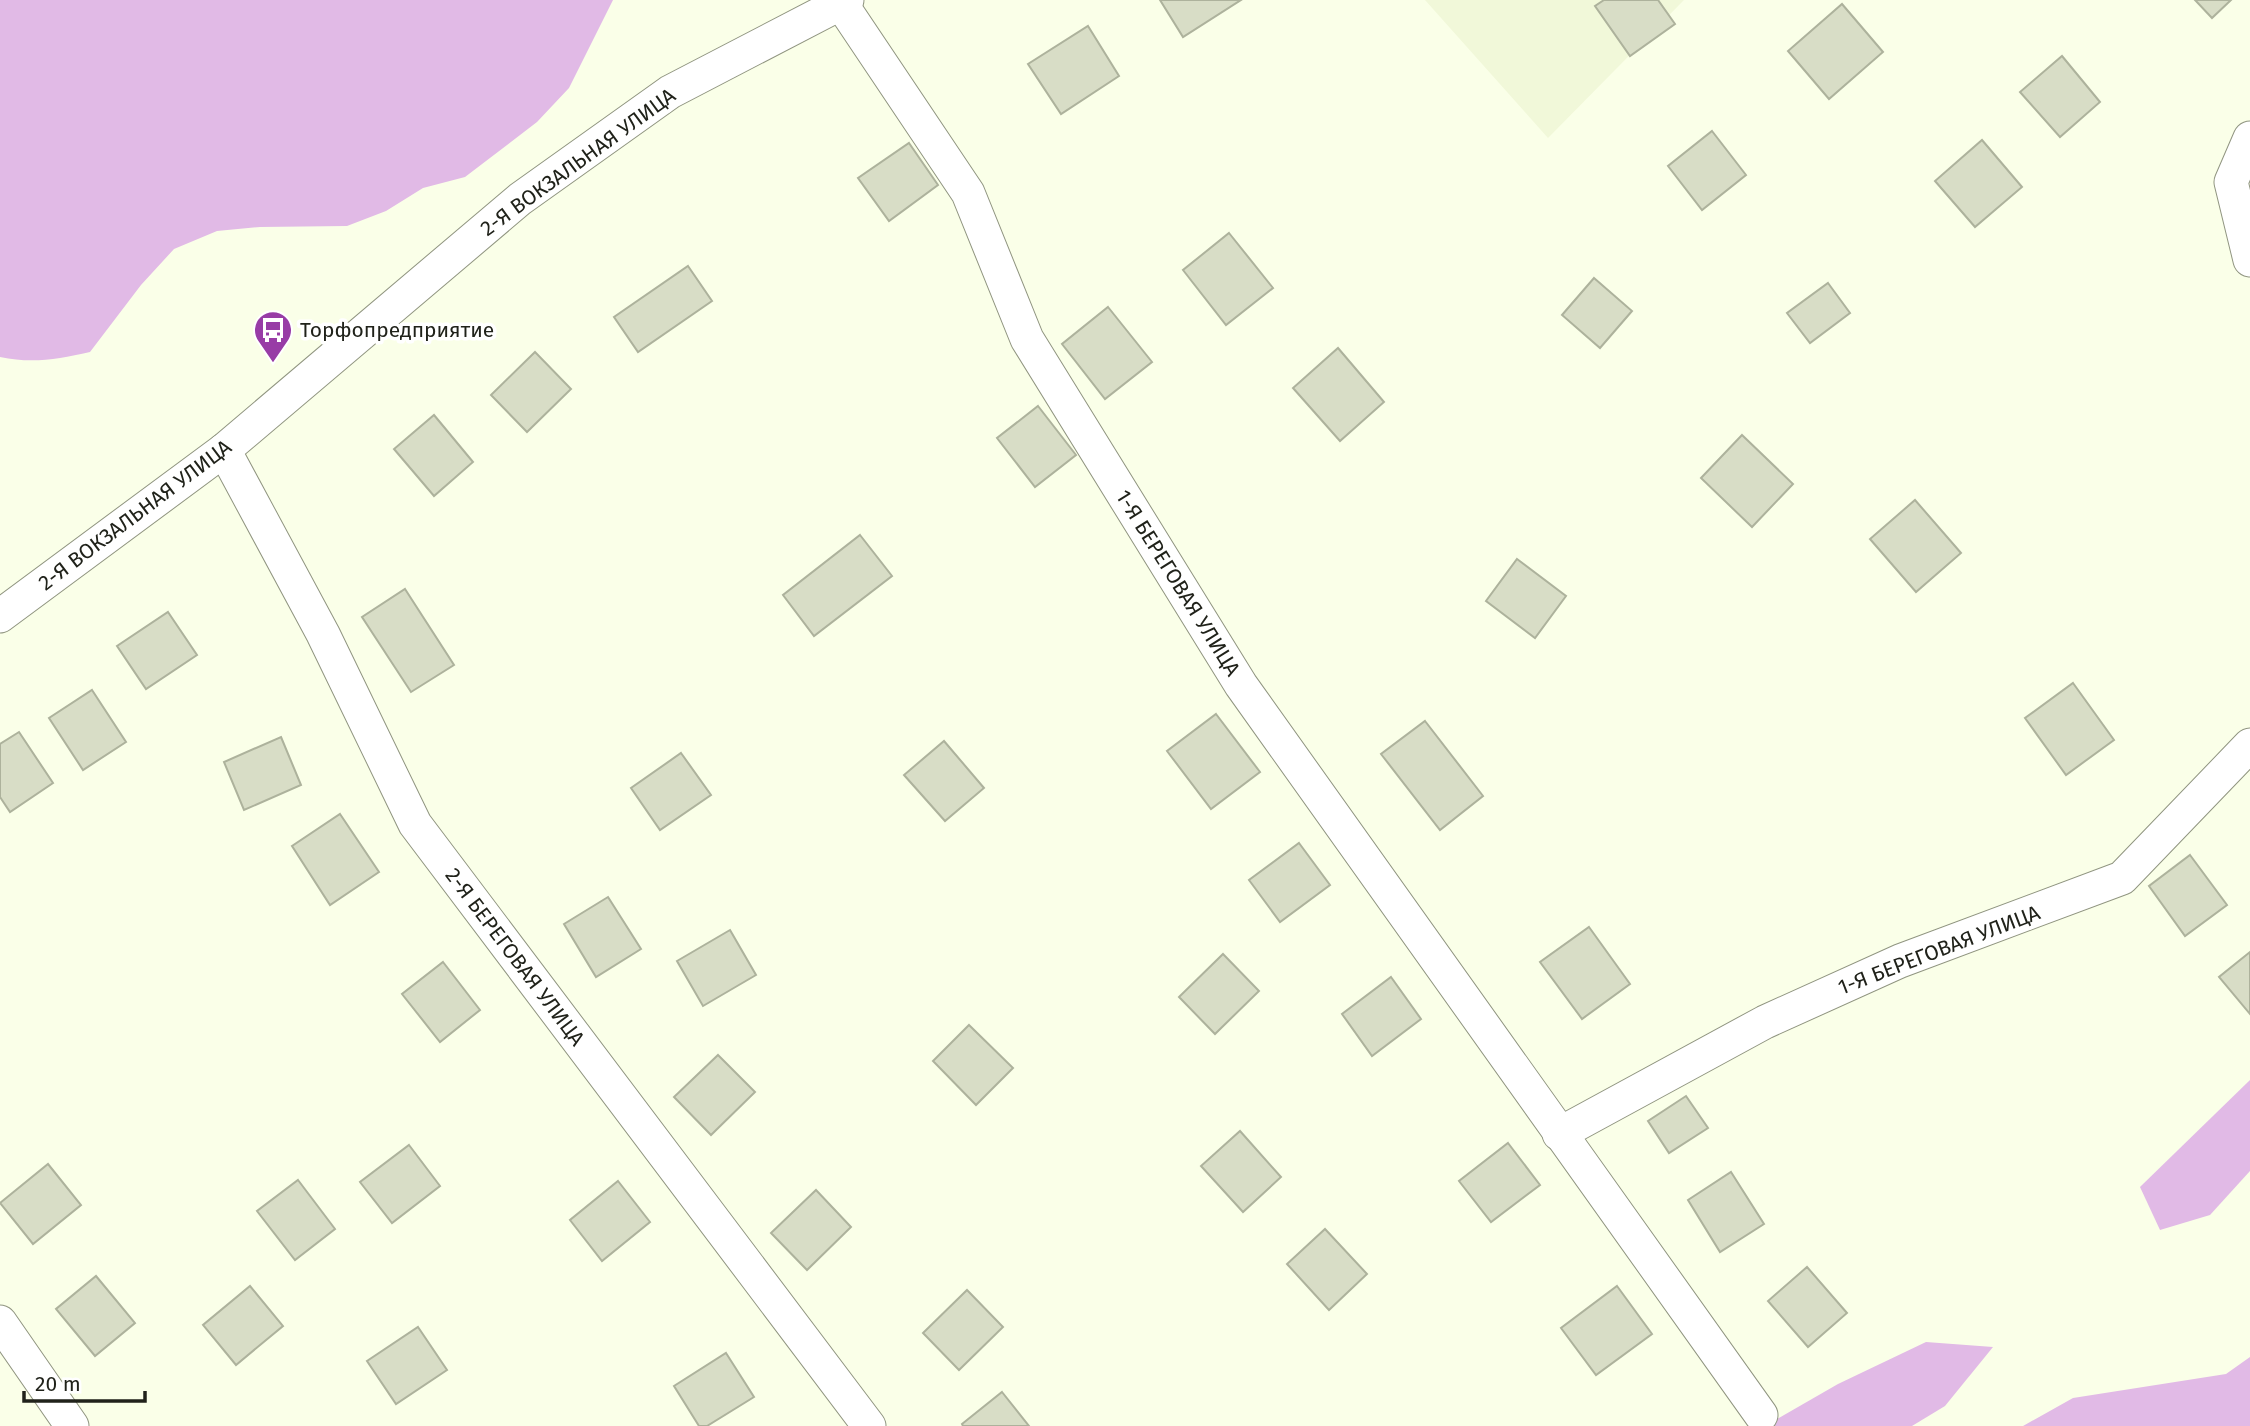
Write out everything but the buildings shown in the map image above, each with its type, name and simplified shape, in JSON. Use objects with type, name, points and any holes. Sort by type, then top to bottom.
[{"type":"street","name":"2-Я ВОКЗАЛЬНАЯ УЛИЦА","points":[[0,616],[224,450],[520,199],[670,92],[844,3]]},
{"type":"street","name":"1-Я БЕРЕГОВАЯ УЛИЦА","points":[[844,3],[968,193],[1027,339],[1241,685],[1761,1415]]},
{"type":"street","points":[[2250,138],[2231,182],[2250,260]]},
{"type":"street","name":"2-Я БЕРЕГОВАЯ УЛИЦА","points":[[224,450],[323,634],[415,824],[869,1426]]},
{"type":"street","name":"1-Я БЕРЕГОВАЯ УЛИЦА","points":[[1559,1134],[1765,1022],[1900,961],[2122,878],[2250,745]]},
{"type":"street","points":[[0,1322],[72,1426]]},
{"type":"shaded area","points":[[0,0],[613,0],[569,88],[537,122],[465,177],[423,188],[386,211],[347,226],[260,227],[217,231],[174,249],[141,285],[90,352],[35,360],[0,357]]},
{"type":"shaded area","points":[[1425,0],[1684,0],[1548,138]]},
{"type":"shaded area","points":[[2250,1080],[2250,1171],[2210,1215],[2160,1230],[2140,1187]]},
{"type":"shaded area","points":[[1926,1342],[1993,1347],[1945,1406],[1912,1426],[1765,1426],[1838,1384]]},
{"type":"shaded area","points":[[2250,1357],[2250,1426],[2023,1426],[2073,1398],[2226,1374]]},
{"type":"place","name":"Торфопредприятие","points":[[273,364]]}]
